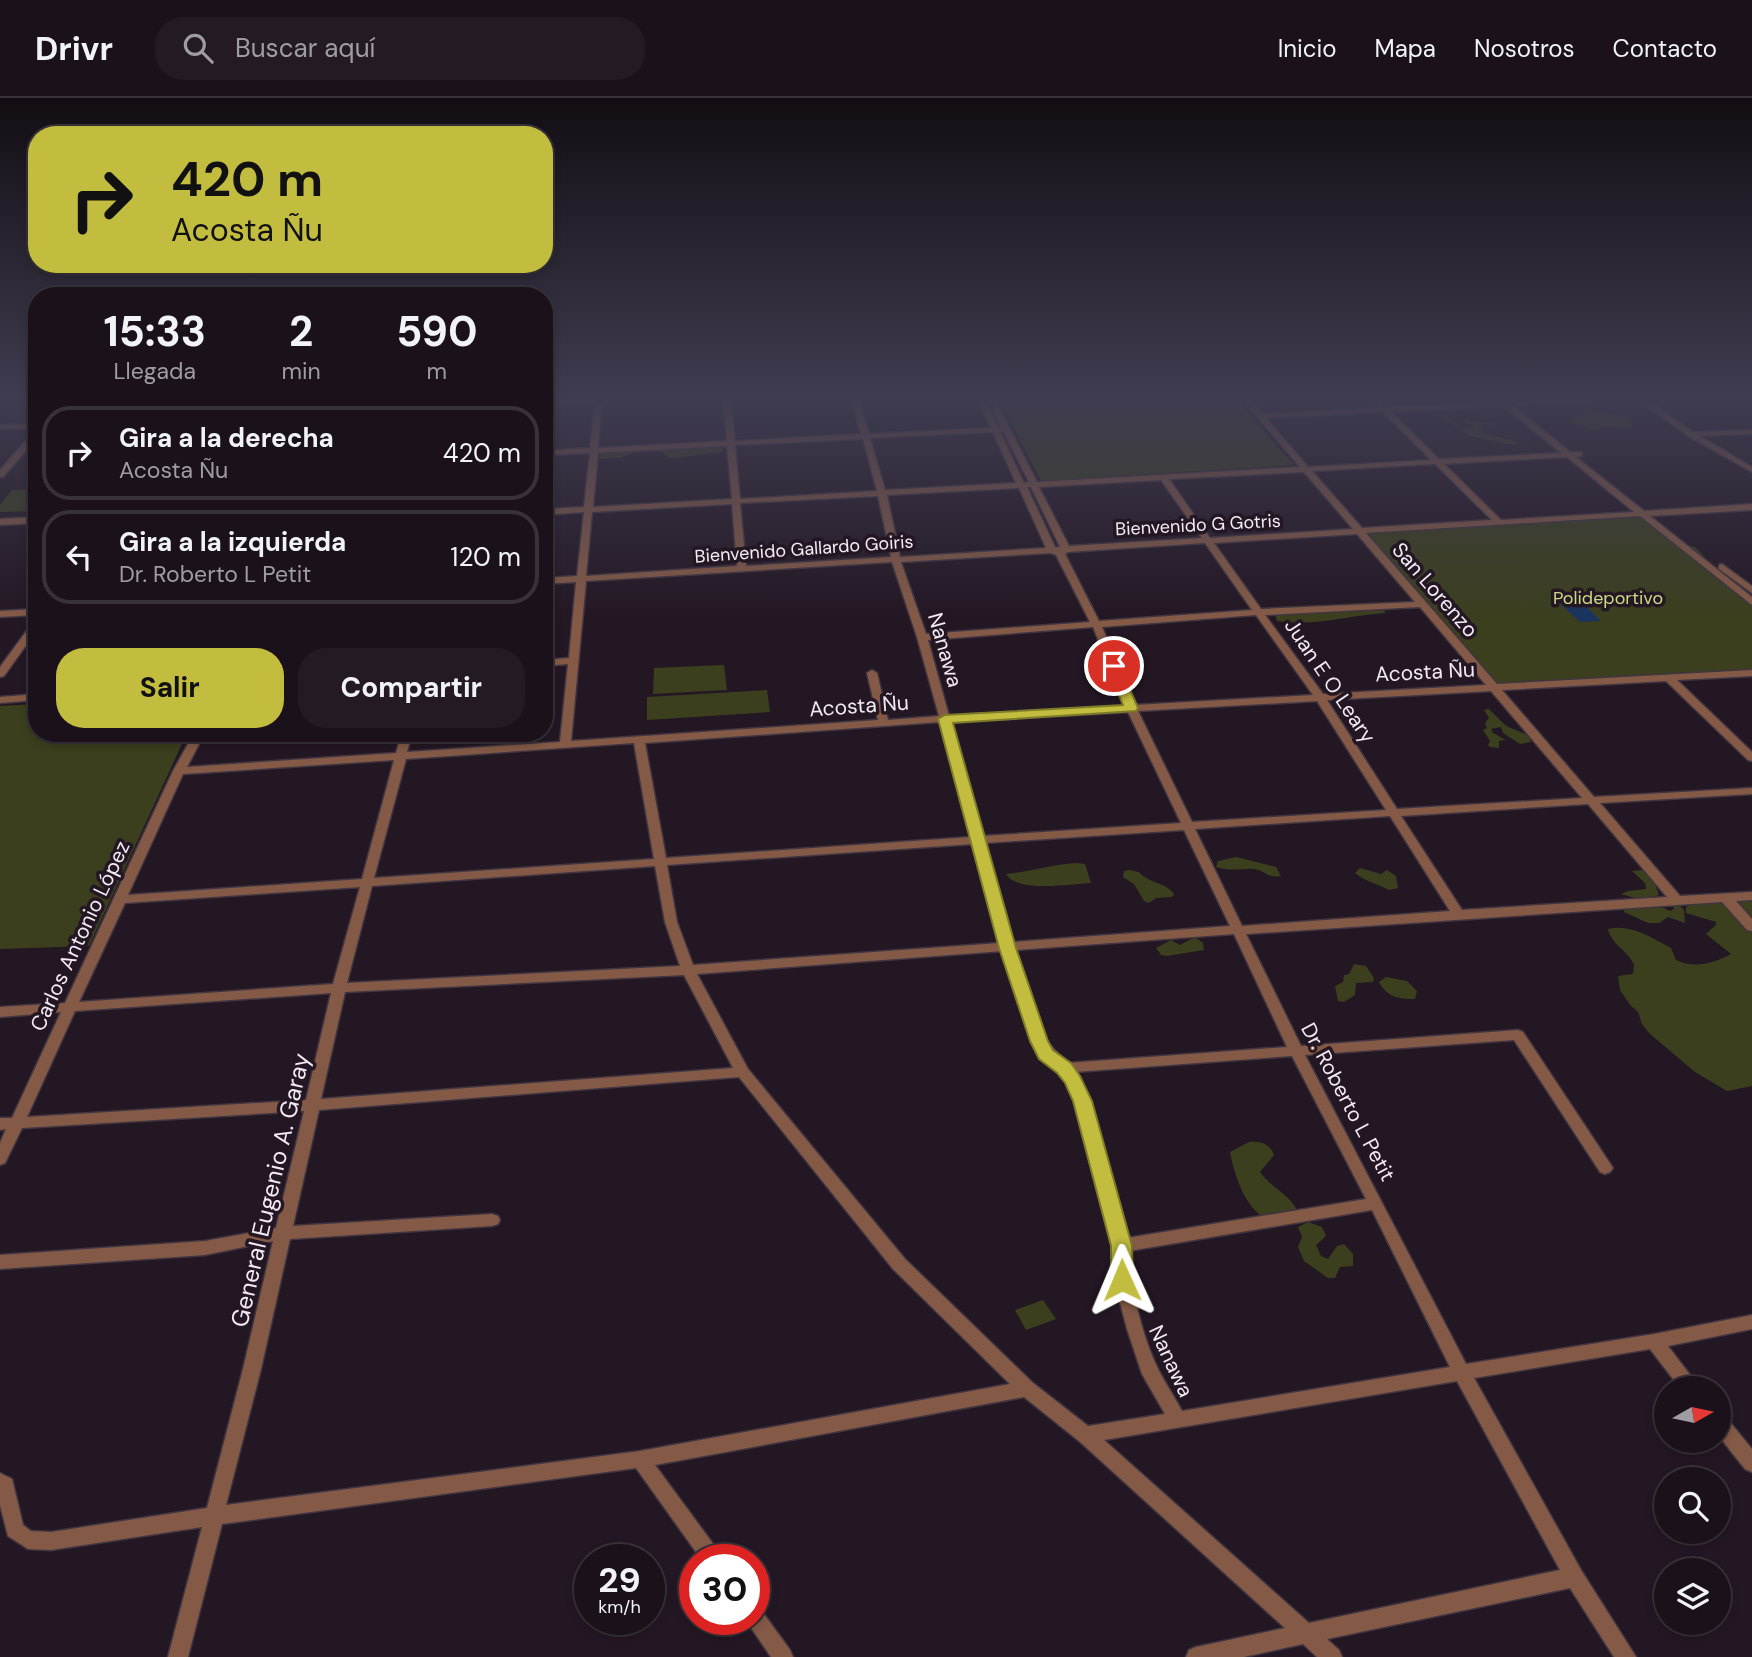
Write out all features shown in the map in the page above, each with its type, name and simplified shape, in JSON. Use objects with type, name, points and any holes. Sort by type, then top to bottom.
[{"type":"street","points":[[565,745],[591,472]]},
{"type":"street","points":[[733,472],[742,570]]},
{"type":"street","name":"Nanawa","points":[[875,472],[896,559],[922,637],[1007,948],[1039,1041],[1046,1054],[1064,1068],[1073,1080],[1082,1101],[1121,1246],[1122,1280],[1135,1329],[1151,1374],[1178,1420]]},
{"type":"street","name":"Dr. Roberto L Petit","points":[[1015,472],[1096,624],[1132,708],[1296,1051],[1461,1372],[1574,1577],[1626,1657]]},
{"type":"street","name":"Dr. Roberto L Petit","points":[[1027,472],[1059,550]]},
{"type":"street","points":[[553,512],[1238,472]]},
{"type":"street","name":"San Lorenzo","points":[[1308,472],[1678,902]]},
{"type":"street","points":[[1447,472],[1498,522]]},
{"type":"street","points":[[1592,472],[1752,590]]},
{"type":"street","points":[[1599,472],[1752,602]]},
{"type":"street","name":"Juan E O Leary","points":[[1162,476],[1320,698],[1458,914]]},
{"type":"street","name":"Bienvenido G Gotris","points":[[1059,550],[1752,507]]},
{"type":"street","points":[[0,522],[28,520]]},
{"type":"street","name":"Bienvenido Gallardo Goiris","points":[[553,580],[1059,550]]},
{"type":"street","points":[[922,637],[1260,612],[1422,604]]},
{"type":"street","points":[[0,614],[28,612]]},
{"type":"street","points":[[0,674],[28,635]]},
{"type":"street","points":[[553,662],[574,661]]},
{"type":"street","points":[[872,673],[884,723]]},
{"type":"street","name":"Acosta Ñu","points":[[179,771],[945,719],[1752,673]]},
{"type":"street","points":[[1668,677],[1752,758]]},
{"type":"street","points":[[0,700],[28,698]]},
{"type":"street","points":[[639,740],[671,922],[688,970],[744,1072],[899,1264],[1027,1389],[1085,1435],[1332,1657]]},
{"type":"street","name":"Carlos Antonio López","points":[[0,1159],[8,1124],[70,1007],[179,771],[195,742]]},
{"type":"street","name":"General Eugenio A. Garay","points":[[178,1657],[252,1370],[339,988],[404,742]]},
{"type":"street","points":[[120,899],[1393,812],[1752,791]]},
{"type":"street","points":[[0,1012],[339,988],[688,970],[1458,914],[1752,896]]},
{"type":"street","points":[[1726,898],[1752,928]]},
{"type":"street","points":[[1064,1068],[1518,1035],[1605,1168]]},
{"type":"street","points":[[8,1124],[312,1105],[744,1072]]},
{"type":"street","points":[[1121,1246],[1376,1203]]},
{"type":"street","points":[[0,1262],[205,1248],[283,1233],[492,1220]]},
{"type":"street","points":[[1085,1435],[1752,1322]]},
{"type":"street","points":[[1654,1340],[1682,1376]]},
{"type":"street","points":[[0,1482],[5,1485],[15,1530],[28,1540],[51,1541],[214,1516],[640,1459],[1027,1389]]},
{"type":"street","points":[[1731,1437],[1752,1463]]},
{"type":"street","points":[[640,1459],[701,1544]]},
{"type":"street","points":[[1196,1657],[1574,1577]]},
{"type":"street","points":[[767,1635],[783,1657]]},
{"type":"green space","points":[[1036,472],[1187,472],[1041,481]]},
{"type":"green space","points":[[28,489],[28,511],[0,512],[0,505],[12,490]]},
{"type":"green space","name":"Polideportivo","points":[[1642,514],[1683,544],[1695,547],[1705,557],[1698,556],[1752,602],[1752,672],[1497,685],[1363,533]]},
{"type":"green space","points":[[1384,608],[1385,613],[1304,623],[1277,621],[1275,615],[1280,612]]},
{"type":"green space","points":[[724,665],[727,690],[653,694],[654,668]]},
{"type":"green space","points":[[767,690],[770,712],[647,720],[647,697]]},
{"type":"green space","points":[[28,704],[28,742],[183,742],[89,946],[0,949],[0,706]]},
{"type":"green space","points":[[1489,709],[1506,726],[1528,735],[1531,742],[1520,744],[1503,733],[1501,727],[1491,729],[1506,740],[1499,741],[1499,748],[1490,747],[1490,741],[1483,730],[1487,728],[1485,723],[1489,718],[1484,710]]},
{"type":"green space","points":[[1236,857],[1276,867],[1281,876],[1272,876],[1255,869],[1216,867],[1218,861]]},
{"type":"green space","points":[[1085,864],[1091,883],[1058,886],[1021,884],[1006,874],[1059,865]]},
{"type":"green space","points":[[1360,868],[1381,874],[1387,870],[1396,876],[1398,888],[1389,890],[1363,878],[1355,873]]},
{"type":"green space","points":[[1642,870],[1652,875],[1659,895],[1642,900],[1621,894],[1646,889],[1645,883],[1632,871]]},
{"type":"green space","points":[[1124,871],[1139,872],[1174,894],[1172,897],[1156,898],[1149,903],[1144,901],[1134,884],[1123,877]]},
{"type":"green space","points":[[1734,893],[1752,899],[1752,1086],[1727,1091],[1695,1072],[1642,1024],[1638,1012],[1620,990],[1618,976],[1633,974],[1634,965],[1613,940],[1608,929],[1624,928],[1649,936],[1671,948],[1676,960],[1683,963],[1697,964],[1718,960],[1731,954],[1706,934],[1716,922],[1686,913],[1686,907],[1693,904],[1714,904],[1713,895]]},
{"type":"green space","points":[[1672,903],[1677,903],[1684,910],[1685,923],[1668,917],[1659,923],[1648,923],[1624,912],[1625,906],[1659,906],[1670,911],[1674,909]]},
{"type":"green space","points":[[1195,937],[1203,943],[1204,950],[1167,956],[1161,955],[1156,948],[1171,940],[1180,945]]},
{"type":"green space","points":[[1354,964],[1366,966],[1374,978],[1373,982],[1356,983],[1355,995],[1344,1002],[1338,1001],[1335,986],[1343,982],[1344,975],[1349,974]]},
{"type":"green space","points":[[1386,977],[1407,981],[1417,991],[1415,999],[1398,998],[1389,994],[1379,982]]},
{"type":"green space","points":[[1249,1142],[1264,1144],[1270,1148],[1274,1155],[1260,1172],[1291,1201],[1297,1211],[1267,1219],[1252,1207],[1234,1170],[1230,1152]]},
{"type":"green space","points":[[1308,1222],[1322,1227],[1326,1236],[1316,1245],[1321,1256],[1328,1259],[1337,1246],[1344,1244],[1353,1254],[1353,1266],[1340,1267],[1335,1278],[1328,1278],[1304,1261],[1298,1247],[1302,1237],[1298,1227]]},
{"type":"green space","points":[[1043,1300],[1056,1319],[1026,1330],[1015,1310]]},
{"type":"water","points":[[1579,599],[1601,621],[1580,622],[1557,601]]},
{"type":"route","points":[[1114,666],[1132,708],[945,719],[1007,948],[1039,1041],[1046,1054],[1064,1068],[1073,1080],[1082,1101],[1121,1246],[1122,1280]]}]
